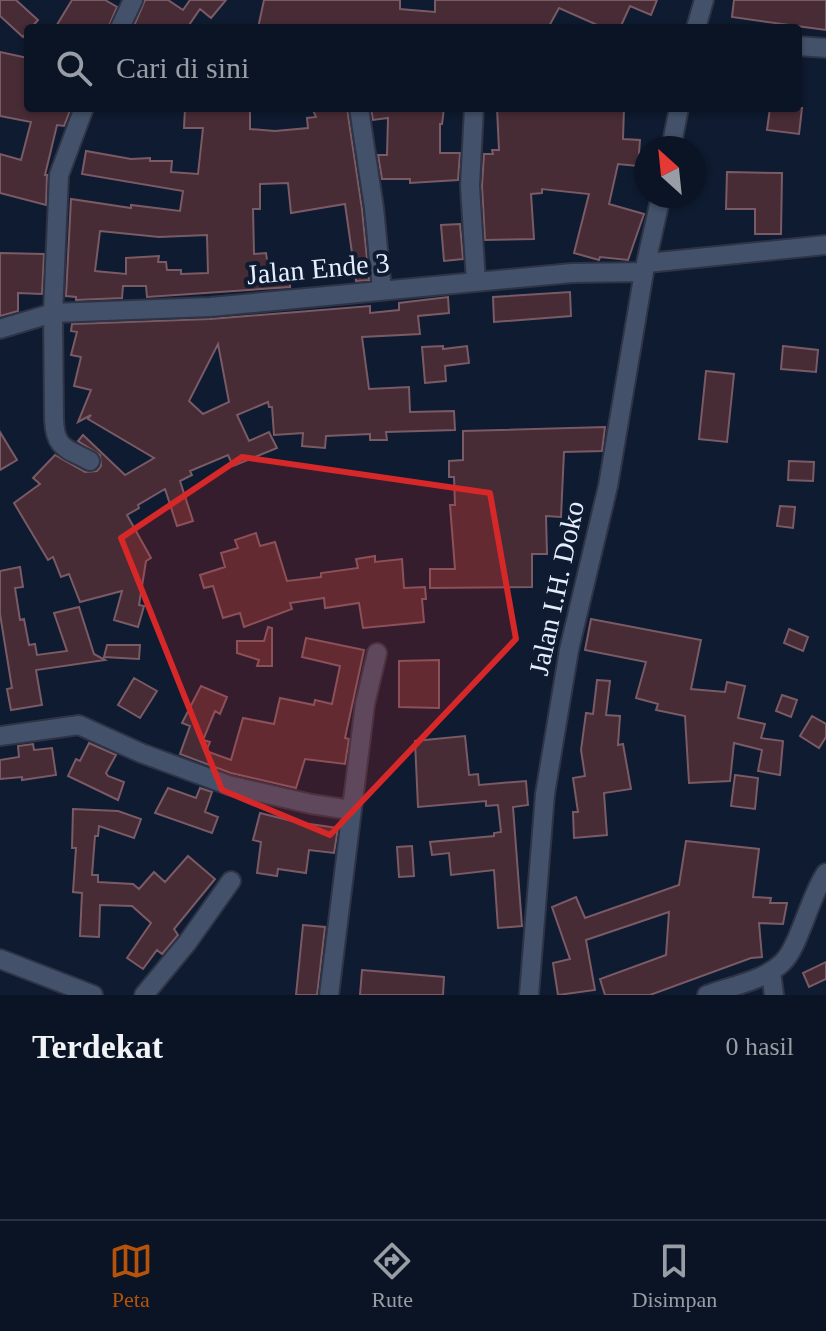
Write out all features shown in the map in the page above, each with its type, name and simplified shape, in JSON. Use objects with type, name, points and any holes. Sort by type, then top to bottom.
[{"type":"street","points":[[122,24],[133,0]]},
{"type":"street","points":[[697,24],[704,0]]},
{"type":"street","points":[[802,46],[826,48]]},
{"type":"street","points":[[83,112],[59,175],[53,313],[55,436],[60,445],[90,461]]},
{"type":"street","points":[[360,112],[382,290]]},
{"type":"street","points":[[474,112],[470,186],[476,282]]},
{"type":"street","points":[[673,136],[678,112]]},
{"type":"street","name":"Jalan I.H. Doko","points":[[529,995],[545,794],[569,650],[608,486],[645,268],[658,208]]},
{"type":"street","name":"Jalan Ende 3","points":[[0,329],[53,313],[210,307],[645,268],[826,245]]},
{"type":"street","points":[[329,995],[365,704],[377,653]]},
{"type":"street","points":[[0,736],[79,725],[141,753],[228,785],[351,810]]},
{"type":"street","points":[[707,995],[771,972],[786,961],[814,891],[826,873]]},
{"type":"street","points":[[144,995],[187,943],[231,881]]},
{"type":"street","points":[[0,959],[93,995]]},
{"type":"street","points":[[771,972],[774,995]]},
{"type":"highlighted area","points":[[242,457],[490,493],[516,639],[330,835],[222,790],[121,538]]},
{"type":"building","points":[[0,0],[16,0],[38,20],[34,24],[24,24],[23,37],[0,16]]},
{"type":"building","points":[[72,0],[105,0],[117,7],[110,24],[57,24]]},
{"type":"building","points":[[145,0],[168,0],[183,10],[190,0],[226,0],[211,18],[200,9],[190,24],[135,24]]},
{"type":"building","points":[[264,0],[400,0],[400,9],[435,12],[435,0],[657,0],[651,15],[630,6],[622,24],[595,24],[559,8],[550,24],[259,24]]},
{"type":"building","points":[[734,0],[826,0],[826,30],[802,27],[802,24],[732,17]]},
{"type":"building","points":[[0,52],[24,57],[24,112],[69,112],[64,126],[57,125],[45,175],[46,205],[0,193],[0,154],[21,160],[31,122],[0,116]]},
{"type":"building","points":[[185,112],[250,112],[250,129],[275,131],[308,128],[307,118],[316,117],[314,112],[348,112],[369,280],[356,281],[345,204],[291,213],[288,183],[260,184],[260,209],[253,209],[254,254],[266,253],[269,273],[290,273],[290,287],[147,297],[146,286],[123,286],[122,298],[76,300],[76,297],[66,296],[71,199],[180,211],[183,191],[82,174],[86,151],[131,159],[172,161],[171,172],[198,174],[203,128],[184,128]],"holes":[[[100,231],[159,237],[207,235],[208,273],[181,274],[181,270],[167,270],[166,262],[158,262],[159,256],[126,258],[126,274],[95,271]]]},
{"type":"building","points":[[372,112],[444,112],[440,124],[440,153],[460,153],[458,180],[410,183],[410,179],[382,179],[378,155],[387,155],[388,118],[373,120]]},
{"type":"building","points":[[497,112],[624,112],[623,139],[634,140],[634,166],[618,164],[609,204],[644,214],[628,260],[600,257],[599,260],[574,253],[589,194],[542,189],[542,193],[531,194],[534,239],[485,240],[484,154],[493,154],[492,150],[499,150]]},
{"type":"building","points":[[769,112],[802,112],[799,134],[767,130]]},
{"type":"building","points":[[727,172],[782,173],[781,234],[755,234],[755,209],[726,209]]},
{"type":"building","points":[[460,224],[463,259],[444,261],[441,225]]},
{"type":"building","points":[[0,253],[44,254],[42,294],[18,293],[18,311],[0,316]]},
{"type":"building","points":[[570,292],[571,316],[494,322],[493,297]]},
{"type":"building","points":[[448,297],[449,313],[418,316],[420,334],[362,337],[369,389],[409,387],[410,412],[454,411],[455,430],[386,432],[387,440],[370,440],[370,434],[326,436],[325,448],[302,446],[303,433],[274,435],[272,407],[268,402],[237,415],[249,441],[269,432],[277,448],[233,466],[228,455],[190,471],[192,475],[180,481],[193,521],[177,526],[165,489],[127,515],[151,558],[146,561],[139,605],[144,606],[138,627],[114,620],[122,591],[80,602],[69,574],[61,577],[53,557],[48,560],[14,503],[40,484],[33,478],[55,455],[85,472],[97,471],[101,466],[100,455],[78,441],[83,435],[125,475],[154,458],[88,419],[91,415],[78,422],[91,390],[74,386],[81,357],[71,355],[77,332],[71,331],[72,324],[210,319],[370,306],[370,313],[399,310],[399,303]],"holes":[[[218,344],[229,402],[203,414],[189,401]]]},
{"type":"building","points":[[443,346],[443,349],[467,346],[469,363],[445,366],[446,381],[425,383],[422,347]]},
{"type":"building","points":[[783,346],[818,350],[816,372],[781,369]]},
{"type":"building","points":[[706,371],[734,374],[727,442],[699,439]]},
{"type":"building","points":[[605,427],[602,451],[564,452],[561,517],[546,516],[547,554],[532,554],[532,587],[430,588],[430,569],[455,569],[450,505],[455,505],[454,477],[449,477],[449,461],[463,460],[463,431]]},
{"type":"building","points":[[0,432],[17,460],[0,470]]},
{"type":"building","points":[[789,461],[814,462],[813,481],[788,480]]},
{"type":"building","points":[[780,506],[795,507],[793,528],[777,526]]},
{"type":"building","points":[[256,533],[260,546],[275,542],[287,581],[358,568],[356,559],[375,556],[375,562],[402,559],[404,588],[425,587],[426,599],[422,599],[424,622],[363,628],[359,603],[325,608],[324,598],[290,603],[292,609],[244,627],[240,613],[223,618],[213,586],[204,588],[200,575],[225,567],[221,553],[238,548],[235,540]]},
{"type":"building","points":[[20,567],[23,587],[15,588],[20,620],[24,619],[29,645],[35,644],[37,655],[67,651],[54,613],[79,607],[94,654],[105,660],[36,670],[42,705],[11,710],[7,689],[12,688],[0,614],[0,571]]},
{"type":"building","points":[[591,619],[701,640],[691,689],[725,692],[727,682],[745,686],[738,718],[765,724],[761,738],[783,741],[780,775],[758,771],[762,750],[734,743],[730,781],[689,783],[685,716],[656,710],[658,704],[636,698],[646,662],[585,650]]},
{"type":"building","points":[[268,627],[272,628],[272,666],[257,666],[259,660],[237,653],[237,641],[264,641]]},
{"type":"building","points":[[789,629],[808,637],[803,651],[784,643]]},
{"type":"building","points":[[306,638],[364,650],[345,738],[349,739],[345,764],[305,759],[296,788],[231,773],[180,754],[190,726],[182,723],[201,686],[227,697],[220,714],[215,711],[203,740],[210,742],[206,751],[231,760],[243,718],[274,724],[280,698],[314,705],[315,700],[332,704],[340,666],[302,657]]},
{"type":"building","points":[[107,645],[140,645],[139,659],[104,657]]},
{"type":"building","points":[[439,660],[439,708],[399,707],[399,661]]},
{"type":"building","points":[[134,678],[157,691],[140,718],[118,705]]},
{"type":"building","points":[[597,680],[610,681],[606,715],[620,716],[618,745],[623,744],[631,789],[604,793],[607,835],[574,838],[573,812],[578,812],[573,778],[585,776],[581,750],[586,713],[593,714]]},
{"type":"building","points":[[782,695],[797,700],[791,717],[776,711]]},
{"type":"building","points":[[812,716],[826,724],[826,737],[819,748],[800,736]]},
{"type":"building","points":[[465,736],[469,775],[478,774],[479,785],[526,781],[528,805],[513,807],[522,926],[498,928],[494,870],[451,875],[449,853],[432,855],[430,842],[494,836],[494,833],[501,832],[498,805],[486,806],[486,801],[418,807],[415,741]]},
{"type":"building","points":[[89,743],[116,755],[106,773],[124,782],[118,800],[68,776]]},
{"type":"building","points":[[33,744],[34,750],[52,748],[56,775],[22,780],[22,777],[0,779],[0,760],[19,757],[18,746]]},
{"type":"building","points":[[735,775],[758,778],[755,809],[731,806]]},
{"type":"building","points":[[168,788],[196,798],[200,788],[212,792],[205,812],[218,817],[212,833],[155,813]]},
{"type":"building","points":[[73,809],[118,811],[141,819],[134,838],[99,826],[98,836],[95,836],[92,875],[98,875],[98,882],[133,884],[139,889],[154,872],[165,882],[188,856],[215,879],[174,929],[178,935],[162,954],[157,950],[143,969],[127,958],[151,923],[132,906],[100,905],[99,937],[80,936],[82,893],[73,892],[76,848],[72,848]]},
{"type":"building","points":[[260,813],[338,828],[334,853],[309,850],[306,873],[278,869],[277,876],[257,873],[261,842],[253,840]]},
{"type":"building","points":[[686,841],[759,849],[753,897],[771,898],[770,903],[787,903],[783,924],[759,923],[762,957],[751,958],[650,995],[605,995],[600,979],[666,955],[669,912],[586,940],[595,990],[558,995],[553,963],[570,959],[552,907],[576,897],[585,918],[679,885]]},
{"type":"building","points":[[412,846],[414,876],[399,877],[397,847]]},
{"type":"building","points":[[303,925],[325,927],[317,995],[296,995]]},
{"type":"building","points":[[826,962],[826,979],[809,987],[803,973]]},
{"type":"building","points":[[362,970],[444,977],[443,995],[360,995]]}]
